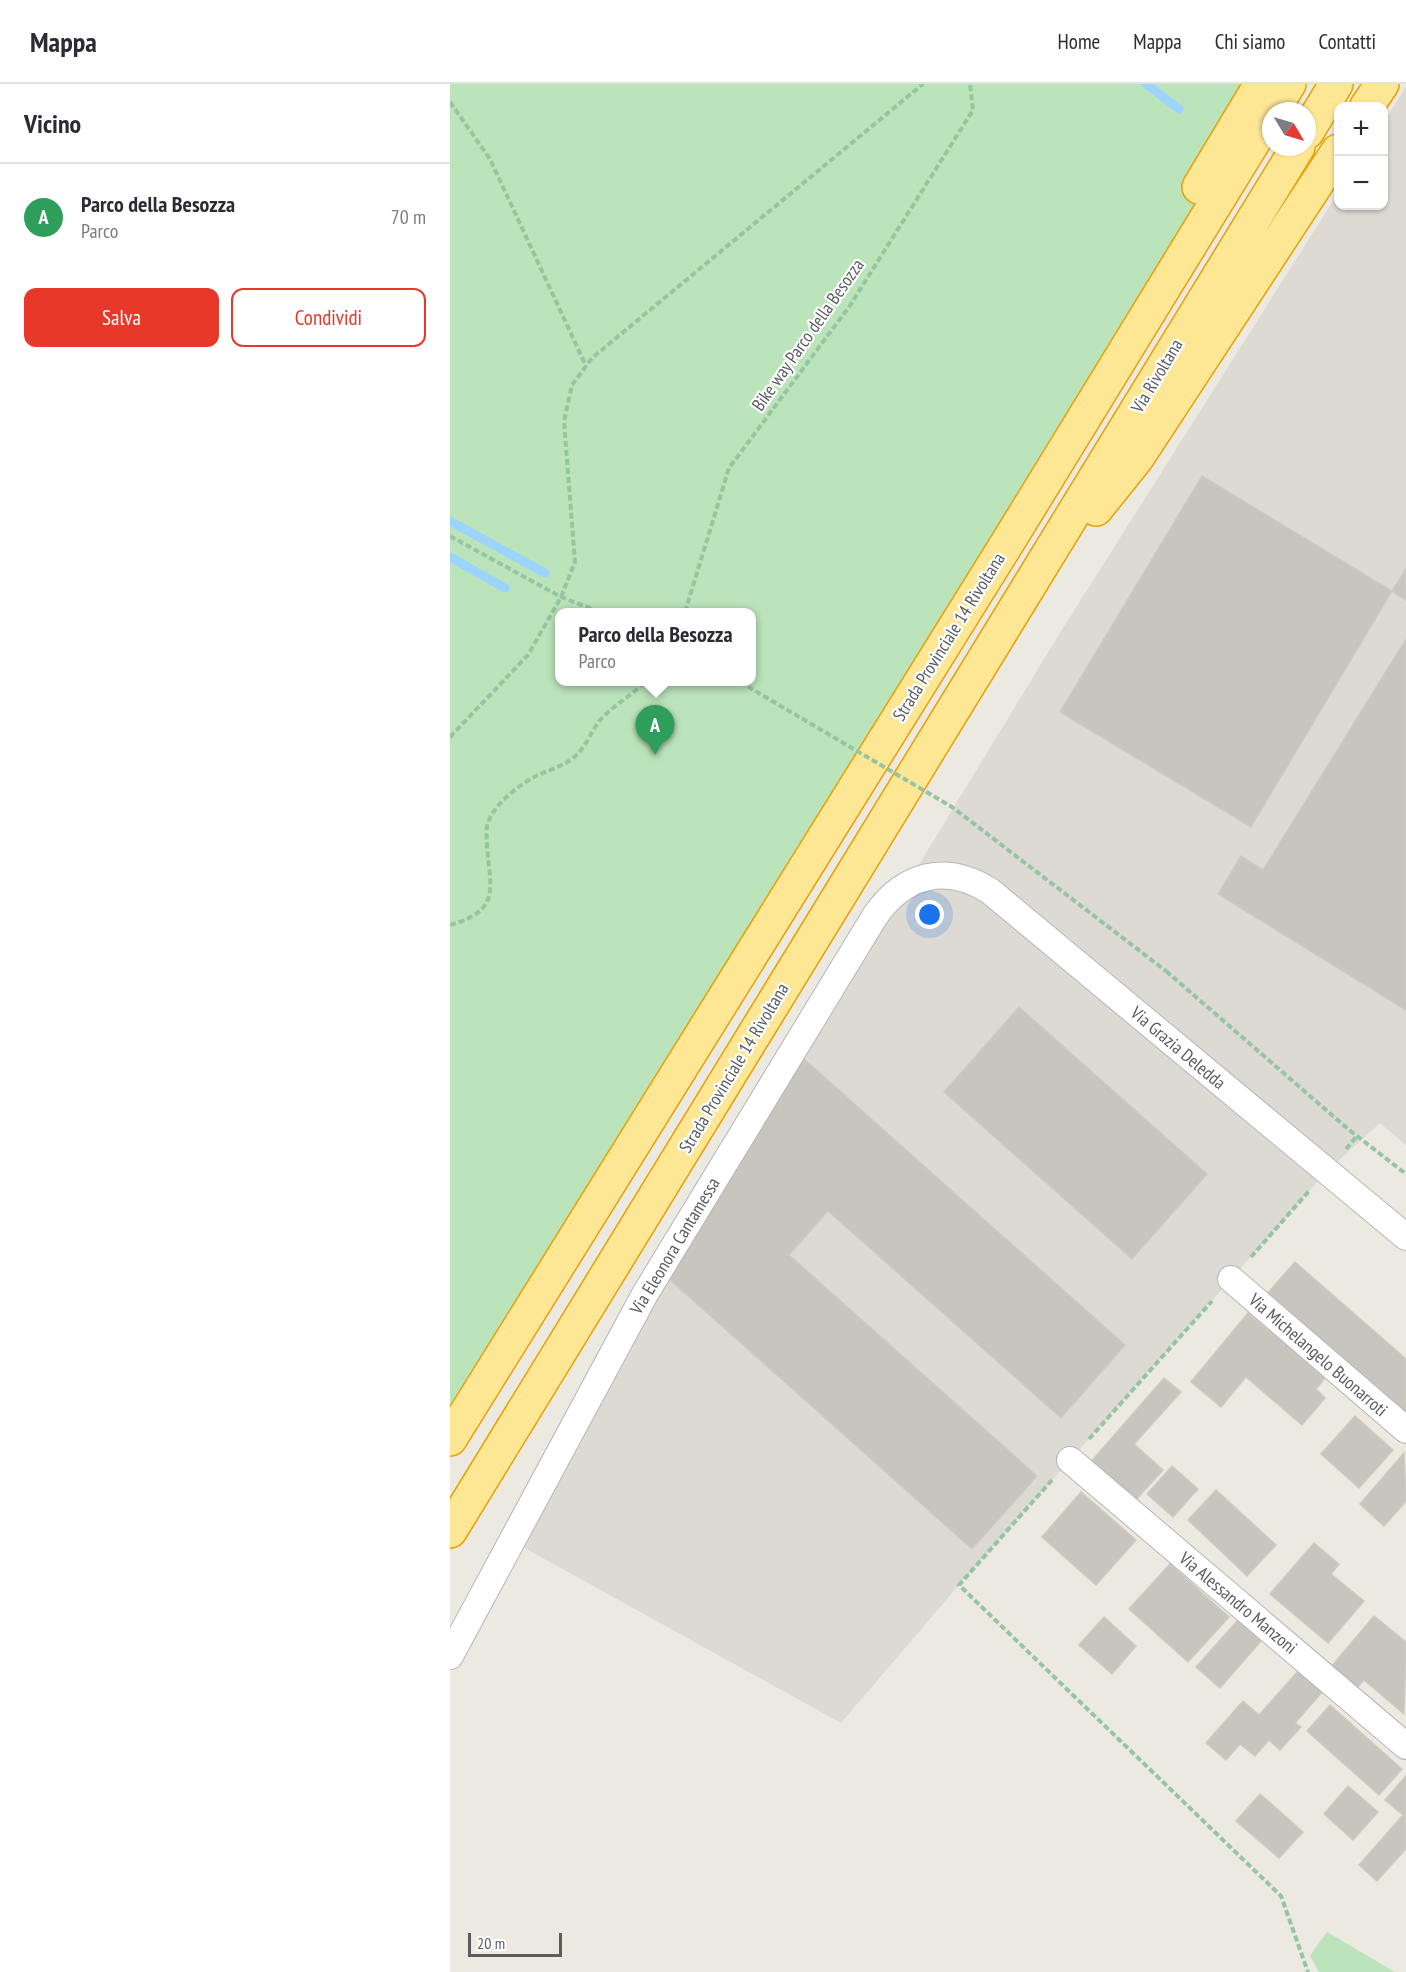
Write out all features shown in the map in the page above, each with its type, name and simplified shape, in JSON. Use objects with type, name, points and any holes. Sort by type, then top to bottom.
[{"type":"highway","points":[[1011,537],[1072,398],[1261,84]]},
{"type":"highway","points":[[1277,102],[1288,84]]},
{"type":"highway","points":[[1316,117],[1336,84]]},
{"type":"highway","points":[[1371,102],[1382,84]]},
{"type":"highway","points":[[1011,537],[1262,127]]},
{"type":"highway","name":"Via Rivoltana","points":[[1017,605],[1292,156]]},
{"type":"highway","points":[[1017,605],[1137,458],[1335,156]]},
{"type":"highway","name":"Strada Provinciale 14 Rivoltana","points":[[450,1439],[1011,537]]},
{"type":"highway","name":"Strada Provinciale 14 Rivoltana","points":[[450,1531],[1017,605]]},
{"type":"street","name":"Via Grazia Deledda","points":[[942,875],[974,881],[990,891],[1406,1237]]},
{"type":"street","name":"Via Eleonora Cantamessa","points":[[450,1656],[645,1294],[875,916],[886,900],[906,885],[923,876],[942,875]]},
{"type":"street","name":"Via Michelangelo Buonarroti","points":[[1224,1287],[1406,1430]]},
{"type":"street","name":"Via Alessandro Manzoni","points":[[1077,1452],[1406,1746]]},
{"type":"path","points":[[450,737],[528,655],[561,597],[575,562],[564,421],[572,385],[586,366],[923,84]]},
{"type":"path","name":"Bike way Parco della Besozza","points":[[686,608],[729,468],[849,307],[967,120],[973,110],[970,84]]},
{"type":"path","points":[[450,102],[490,159],[586,366]]},
{"type":"path","points":[[450,536],[561,597],[590,608]]},
{"type":"path","points":[[450,925],[471,919],[482,909],[492,889],[487,839],[488,820],[509,794],[535,776],[574,758],[605,715],[627,699],[639,686]]},
{"type":"path","points":[[749,686],[952,807],[1166,971],[1348,1129],[1406,1174]]},
{"type":"path","points":[[1249,1259],[1327,1171]]},
{"type":"path","points":[[1077,1452],[1224,1287]]},
{"type":"path","points":[[1053,1479],[959,1585],[1281,1896],[1308,1972]]},
{"type":"shaded area","points":[[1406,87],[1406,1145],[1380,1123],[1327,1171],[959,1585],[841,1723],[521,1546],[659,1292],[1058,636],[1334,199],[1334,210],[1388,210],[1388,116]]},
{"type":"green space","points":[[450,84],[1269,84],[450,1426]]},
{"type":"green space","points":[[1327,1932],[1395,1972],[1319,1972],[1310,1956]]},
{"type":"building","points":[[1202,476],[1392,591],[1251,827],[1060,712]]},
{"type":"building","points":[[1406,569],[1406,600],[1392,591]]},
{"type":"building","points":[[1406,639],[1406,1010],[1218,894],[1241,856],[1263,870]]},
{"type":"building","points":[[1019,1007],[1207,1174],[1132,1259],[944,1092]]},
{"type":"building","points":[[803,1058],[1125,1345],[1061,1418],[828,1211],[789,1255],[1037,1476],[972,1549],[668,1278]]},
{"type":"building","points":[[1295,1262],[1406,1359],[1406,1417],[1266,1295]]},
{"type":"building","points":[[1248,1313],[1325,1378],[1316,1389],[1325,1398],[1302,1425],[1246,1377],[1221,1407],[1191,1382]]},
{"type":"building","points":[[1164,1378],[1181,1392],[1134,1444],[1163,1470],[1133,1503],[1089,1464]]},
{"type":"building","points":[[1355,1416],[1393,1450],[1359,1488],[1321,1454]]},
{"type":"building","points":[[1404,1453],[1406,1501],[1384,1526],[1360,1504]]},
{"type":"building","points":[[1172,1466],[1198,1489],[1173,1517],[1147,1494]]},
{"type":"building","points":[[1216,1490],[1276,1545],[1247,1576],[1188,1520]]},
{"type":"building","points":[[1081,1492],[1136,1540],[1096,1585],[1042,1537]]},
{"type":"building","points":[[1314,1543],[1339,1564],[1331,1574],[1364,1601],[1328,1643],[1270,1594]]},
{"type":"building","points":[[1170,1564],[1229,1617],[1188,1662],[1129,1609]]},
{"type":"building","points":[[1374,1616],[1406,1642],[1404,1714],[1364,1680],[1356,1689],[1331,1667]]},
{"type":"building","points":[[1104,1617],[1136,1646],[1112,1674],[1079,1645]]},
{"type":"building","points":[[1238,1620],[1261,1641],[1220,1688],[1196,1667]]},
{"type":"building","points":[[1299,1670],[1323,1691],[1295,1723],[1301,1727],[1280,1750],[1269,1740],[1255,1756],[1240,1744],[1226,1760],[1206,1743],[1243,1701],[1259,1715]]},
{"type":"building","points":[[1330,1705],[1402,1769],[1379,1795],[1307,1731]]},
{"type":"building","points":[[1406,1776],[1406,1849],[1377,1881],[1359,1865],[1403,1815],[1385,1800]]},
{"type":"building","points":[[1348,1786],[1378,1812],[1353,1840],[1324,1814]]},
{"type":"building","points":[[1260,1794],[1303,1832],[1279,1858],[1236,1821]]},
{"type":"waterway","points":[[1146,84],[1179,109]]},
{"type":"waterway","points":[[450,521],[545,573]]},
{"type":"waterway","points":[[450,557],[505,588]]},
{"type":"place","name":"Parco della Besozza","points":[[655,755]]}]
